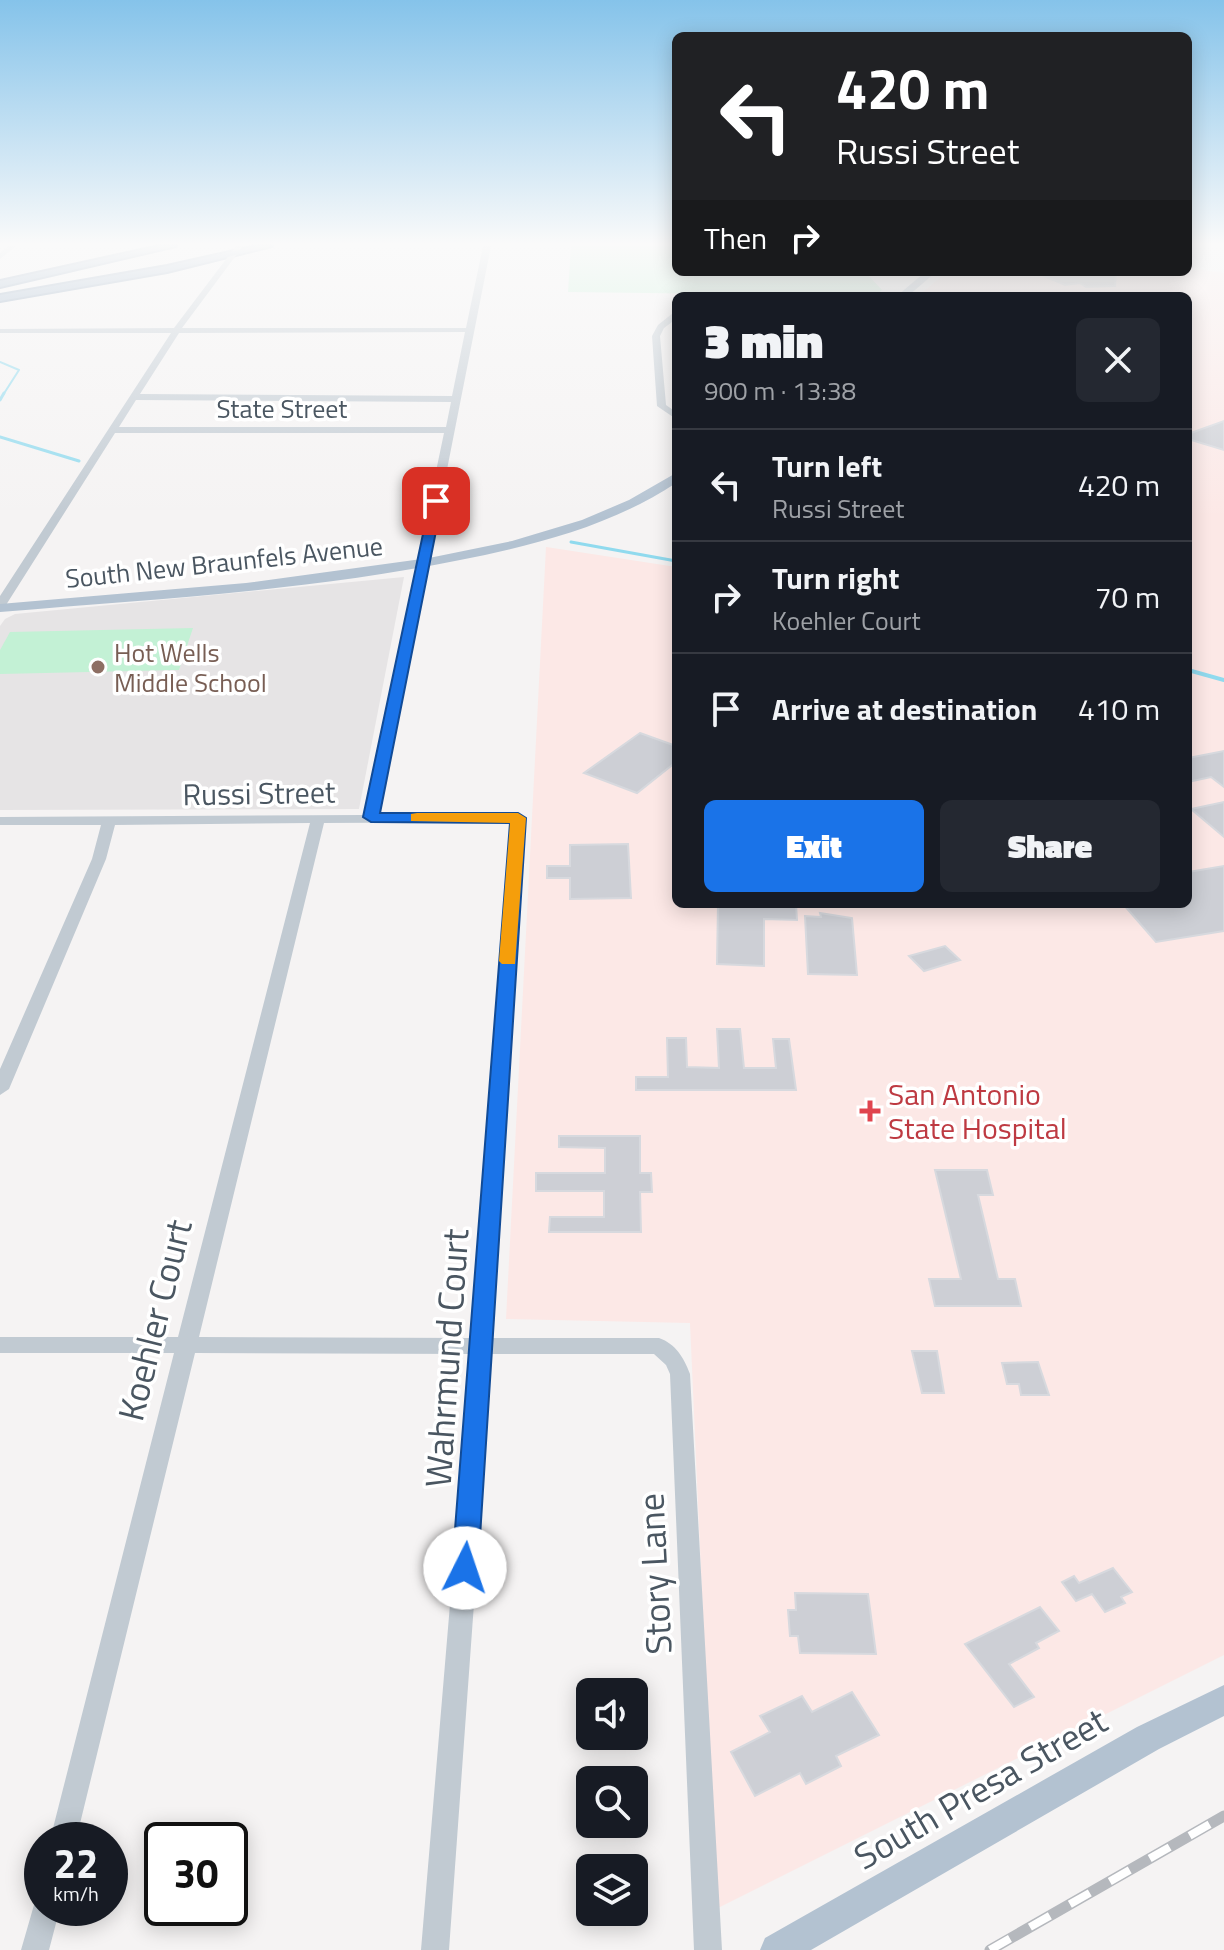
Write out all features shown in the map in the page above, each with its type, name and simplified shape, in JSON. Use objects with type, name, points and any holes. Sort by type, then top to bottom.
[{"type":"main road","name":"South New Braunfels Avenue","points":[[0,606],[339,577],[423,564],[520,543],[565,529],[640,499],[672,479]]},
{"type":"main road","name":"South Presa Street","points":[[777,1950],[1148,1738],[1224,1700]]},
{"type":"street","points":[[0,606],[172,337]]},
{"type":"street","points":[[371,817],[469,337]]},
{"type":"street","points":[[656,337],[662,406],[672,413]]},
{"type":"street","points":[[134,397],[456,399]]},
{"type":"street","name":"State Street","points":[[114,430],[450,430]]},
{"type":"street","name":"Koehler Court","points":[[68,1822],[318,818]]},
{"type":"street","name":"Russi Street","points":[[0,821],[518,818]]},
{"type":"street","name":"Wahrmund Court","points":[[435,1950],[482,1345],[518,818]]},
{"type":"street","points":[[0,1089],[99,859],[109,821]]},
{"type":"street","points":[[0,1345],[482,1345]]},
{"type":"street","name":"Story Lane","points":[[482,1345],[659,1346],[674,1360],[680,1374],[708,1950]]},
{"type":"street","points":[[35,1950],[41,1926]]},
{"type":"shaded area","name":"San Antonio State Hospital","points":[[1192,337],[1224,337],[1224,1655],[716,1909],[690,1323],[506,1319],[546,547],[672,566],[672,908],[1192,908]]},
{"type":"shaded area","name":"Hot Wells Middle School","points":[[404,577],[359,809],[0,810],[0,626],[5,619],[15,614]]},
{"type":"green space","points":[[193,628],[179,670],[0,674],[0,650],[10,632]]},
{"type":"building","points":[[1224,421],[1224,450],[1192,440],[1192,433]]},
{"type":"building","points":[[640,733],[672,745],[672,765],[637,793],[584,773]]},
{"type":"building","points":[[1224,751],[1224,787],[1211,777],[1192,781],[1192,757]]},
{"type":"building","points":[[1224,802],[1224,837],[1192,810]]},
{"type":"building","points":[[628,844],[631,898],[570,899],[570,878],[547,878],[547,866],[570,866],[570,845]]},
{"type":"building","points":[[1224,866],[1224,931],[1156,942],[1126,908],[1192,908],[1192,871]]},
{"type":"building","points":[[718,908],[796,908],[797,920],[764,919],[764,966],[717,964]]},
{"type":"building","points":[[820,913],[852,918],[857,975],[808,974],[805,916],[821,917]]},
{"type":"building","points":[[945,946],[960,960],[924,971],[909,956]]},
{"type":"building","points":[[717,1029],[740,1029],[744,1068],[776,1068],[773,1039],[789,1039],[796,1090],[636,1090],[636,1077],[668,1077],[667,1038],[686,1038],[687,1067],[719,1068]]},
{"type":"building","points":[[559,1136],[640,1136],[640,1173],[651,1173],[652,1192],[640,1192],[641,1232],[549,1232],[550,1217],[604,1217],[604,1191],[536,1191],[536,1173],[605,1173],[605,1148],[559,1147]]},
{"type":"building","points":[[935,1170],[987,1170],[993,1195],[978,1195],[998,1279],[1015,1279],[1021,1306],[935,1306],[929,1279],[961,1279]]},
{"type":"building","points":[[912,1351],[937,1351],[944,1393],[922,1393]]},
{"type":"building","points":[[1038,1362],[1049,1395],[1021,1395],[1019,1384],[1007,1384],[1002,1363]]},
{"type":"building","points":[[1113,1568],[1132,1592],[1121,1597],[1125,1603],[1105,1612],[1092,1594],[1076,1601],[1062,1582],[1074,1576],[1079,1583]]},
{"type":"building","points":[[795,1593],[868,1594],[876,1654],[800,1653],[798,1636],[790,1636],[788,1610],[796,1610]]},
{"type":"building","points":[[1040,1607],[1059,1631],[1036,1643],[1039,1648],[1009,1664],[1034,1697],[1014,1707],[965,1644]]},
{"type":"building","points":[[852,1692],[879,1735],[836,1756],[841,1766],[806,1784],[800,1773],[755,1796],[731,1752],[770,1732],[760,1716],[802,1696],[812,1712]]},
{"type":"waterway","points":[[0,362],[19,370],[3,395]]},
{"type":"waterway","points":[[0,400],[4,393]]},
{"type":"waterway","points":[[0,437],[79,461]]},
{"type":"waterway","points":[[571,542],[672,560]]},
{"type":"waterway","points":[[1192,671],[1224,680]]},
{"type":"railway","points":[[990,1950],[1224,1816]]},
{"type":"slow traffic","points":[[417,818],[518,818],[508,961]]},
{"type":"place","name":"Hot Wells Middle School","points":[[98,667]]},
{"type":"place","name":"San Antonio State Hospital","points":[[870,1111]]},
{"type":"route","points":[[436,501],[371,817],[518,818],[465,1568]]}]
